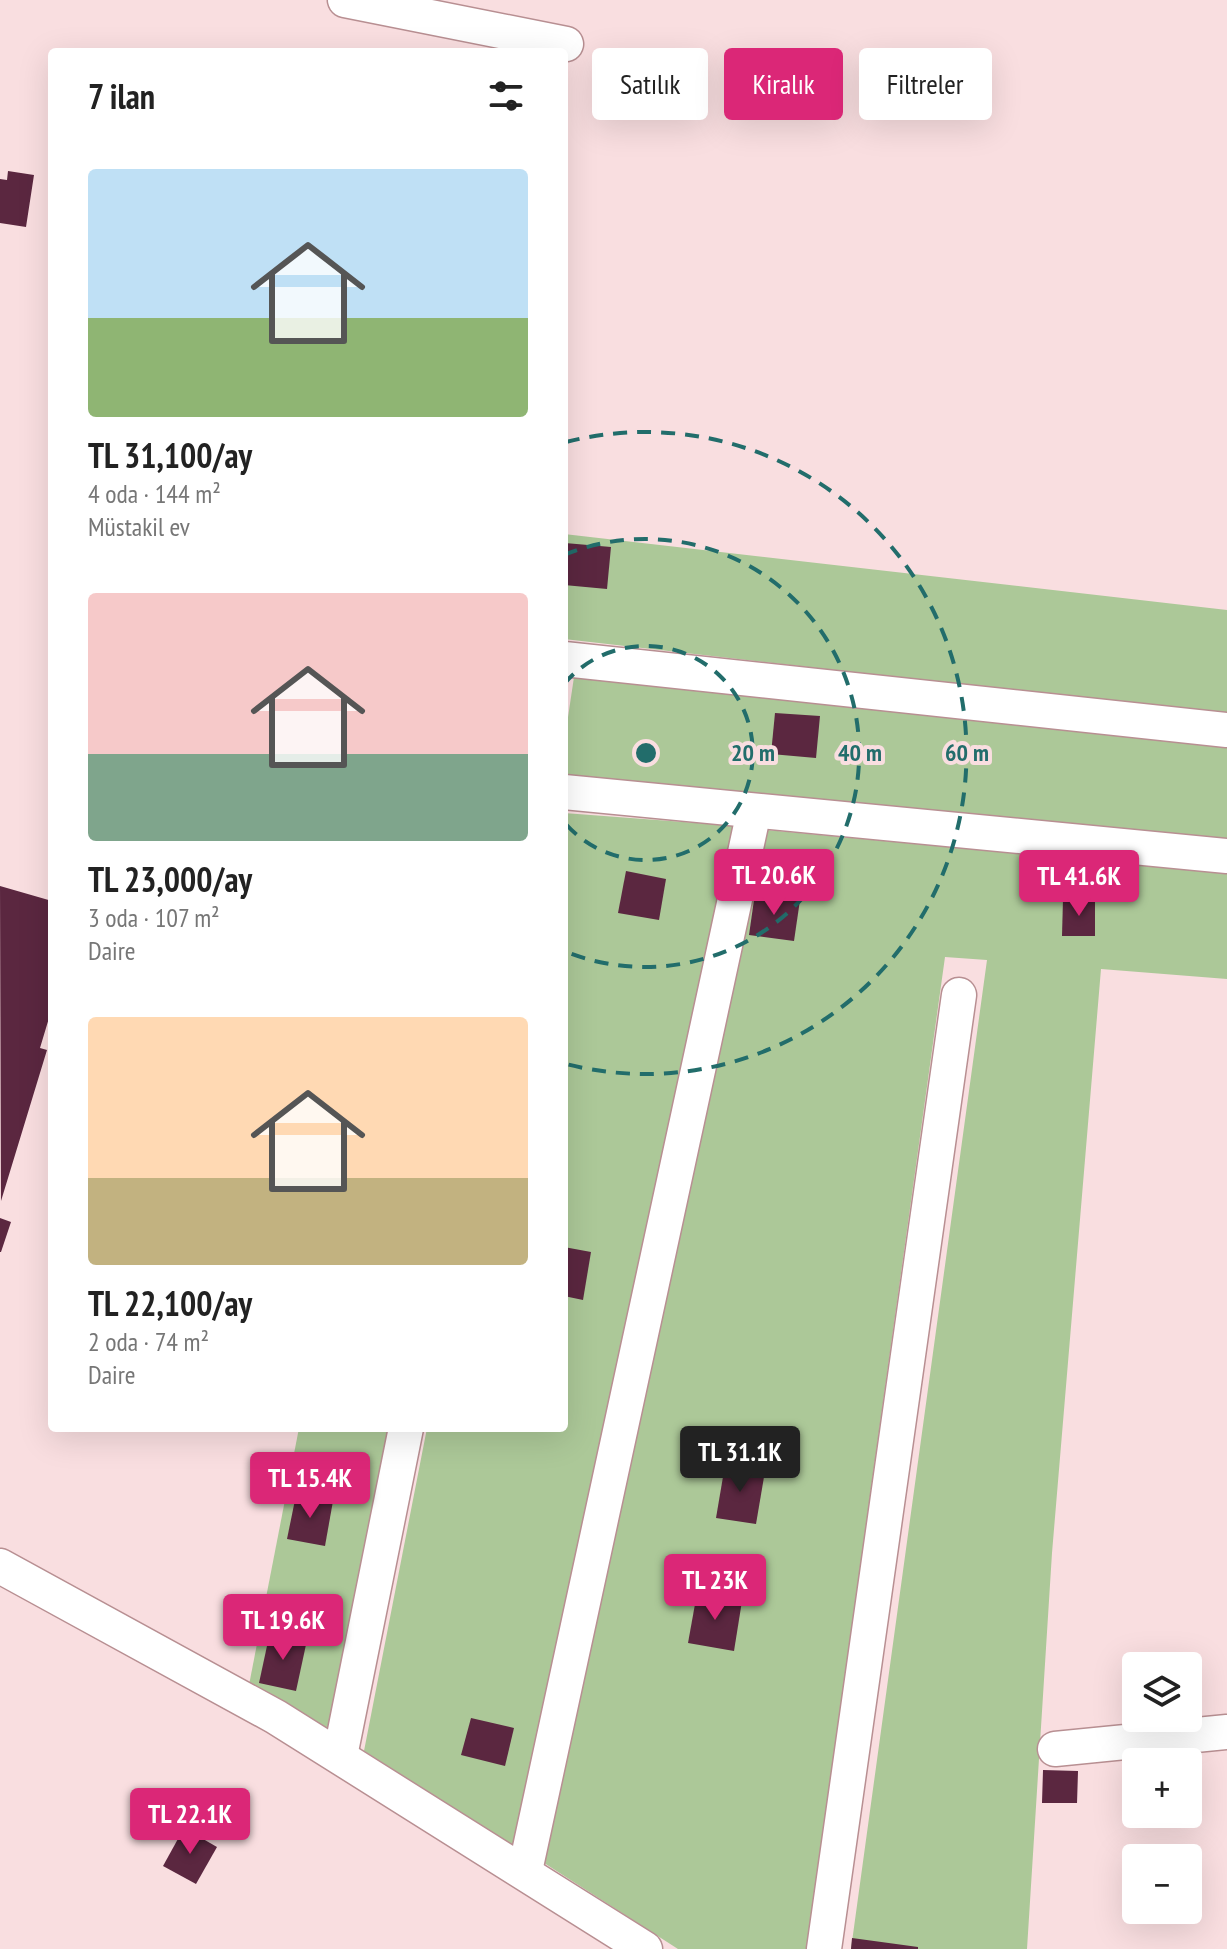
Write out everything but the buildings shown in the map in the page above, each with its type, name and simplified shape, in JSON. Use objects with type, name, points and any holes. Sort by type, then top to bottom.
[{"type":"lane","points":[[345,0],[566,44]]},
{"type":"lane","points":[[568,659],[1227,730]]},
{"type":"lane","points":[[568,792],[1227,856]]},
{"type":"lane","points":[[525,1871],[754,811]]},
{"type":"lane","points":[[824,1949],[959,995]]},
{"type":"lane","points":[[340,1756],[405,1432]]},
{"type":"lane","points":[[0,1566],[166,1655],[340,1756],[645,1949]]},
{"type":"lane","points":[[1055,1749],[1227,1732]]},
{"type":"green space","points":[[568,534],[1227,610],[1227,715],[568,639]]},
{"type":"green space","points":[[574,677],[1227,748],[1227,842],[568,775],[568,717]]},
{"type":"green space","points":[[568,813],[737,826],[515,1847],[364,1751],[426,1432],[568,1432]]},
{"type":"green space","points":[[767,830],[1227,873],[1227,979],[1101,969],[1052,1553],[1027,1949],[851,1949],[987,960],[945,957],[807,1949],[678,1949],[541,1861]]},
{"type":"green space","points":[[298,1432],[389,1432],[330,1732],[249,1685]]}]
